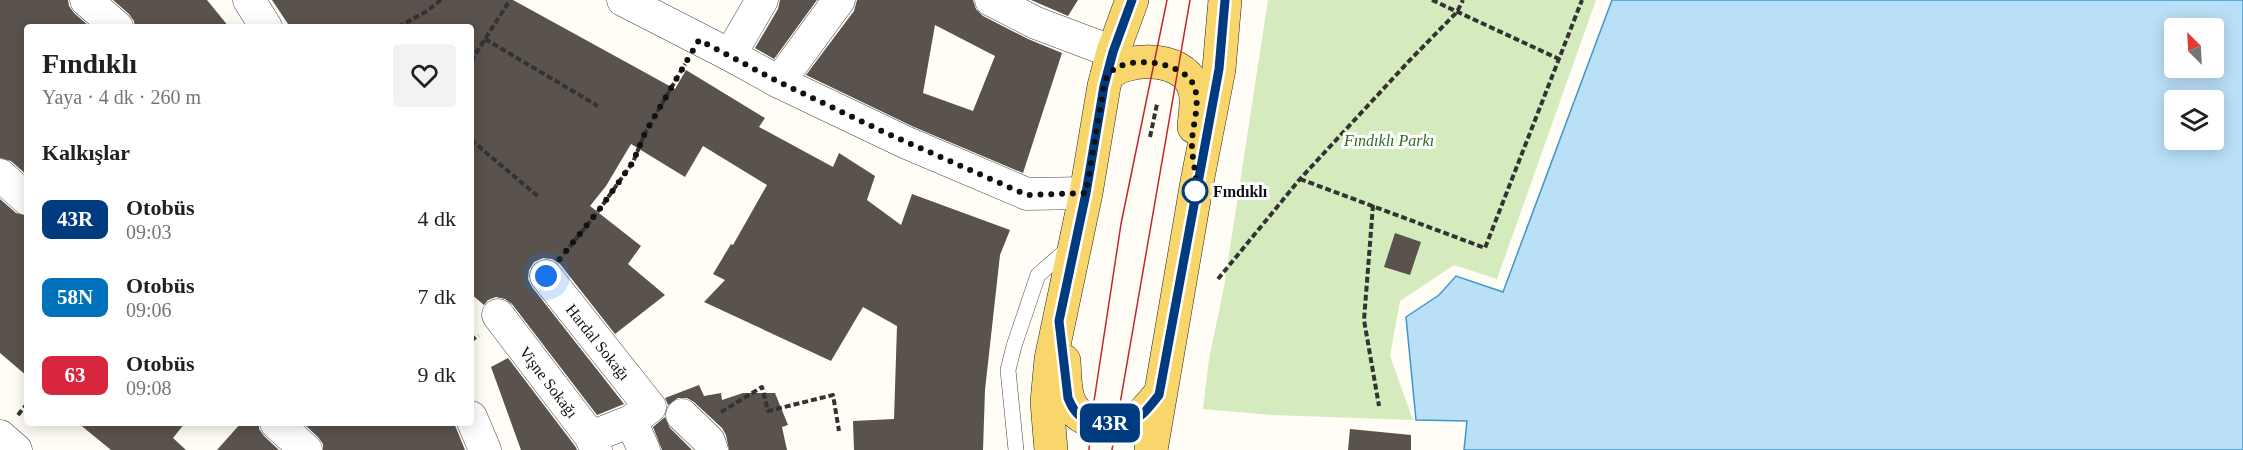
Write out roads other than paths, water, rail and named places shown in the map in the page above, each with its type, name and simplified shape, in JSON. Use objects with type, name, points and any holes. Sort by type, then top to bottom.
[{"type":"main road","points":[[1051,450],[1048,426],[1048,380],[1110,63],[1131,0]]},
{"type":"main road","points":[[1151,450],[1221,54],[1225,0]]},
{"type":"main road","points":[[1110,63],[1122,66],[1143,62],[1167,65],[1185,73],[1193,84],[1196,94],[1192,143],[1197,182]]},
{"type":"main road","points":[[1059,321],[1068,398],[1072,408],[1080,416],[1090,422],[1128,422],[1140,417],[1159,395]]},
{"type":"street","points":[[86,0],[114,24]]},
{"type":"street","points":[[249,0],[264,24]]},
{"type":"street","points":[[622,0],[779,82],[907,143],[1027,195],[1086,193]]},
{"type":"street","points":[[730,55],[762,0]]},
{"type":"street","points":[[779,82],[839,0]]},
{"type":"street","points":[[991,0],[1110,63]]},
{"type":"street","points":[[0,175],[24,196]]},
{"type":"street","name":"Hardal Sokağı","points":[[546,276],[640,414]]},
{"type":"street","name":"Vişne Sokağı","points":[[498,315],[594,443]]},
{"type":"street","points":[[594,443],[640,414],[644,450]]},
{"type":"street","points":[[474,424],[485,450]]},
{"type":"street","points":[[279,426],[306,450]]},
{"type":"street","points":[[0,436],[16,450]]},
{"type":"lane","points":[[1016,450],[1008,370],[1014,346],[1038,275],[1074,244]]},
{"type":"water","points":[[1612,0],[2243,0],[2243,450],[1464,450],[1467,421],[1416,420],[1406,317],[1439,295],[1456,276],[1503,292]]},
{"type":"tram line","points":[[1089,450],[1091,421],[1121,224],[1167,0]]},
{"type":"tram line","points":[[1112,450],[1190,0]]},
{"type":"place","name":"Fındıklı","points":[[1195,191]]},
{"type":"park label","name":"Fındıklı Parkı","points":[[1389,140]]}]
